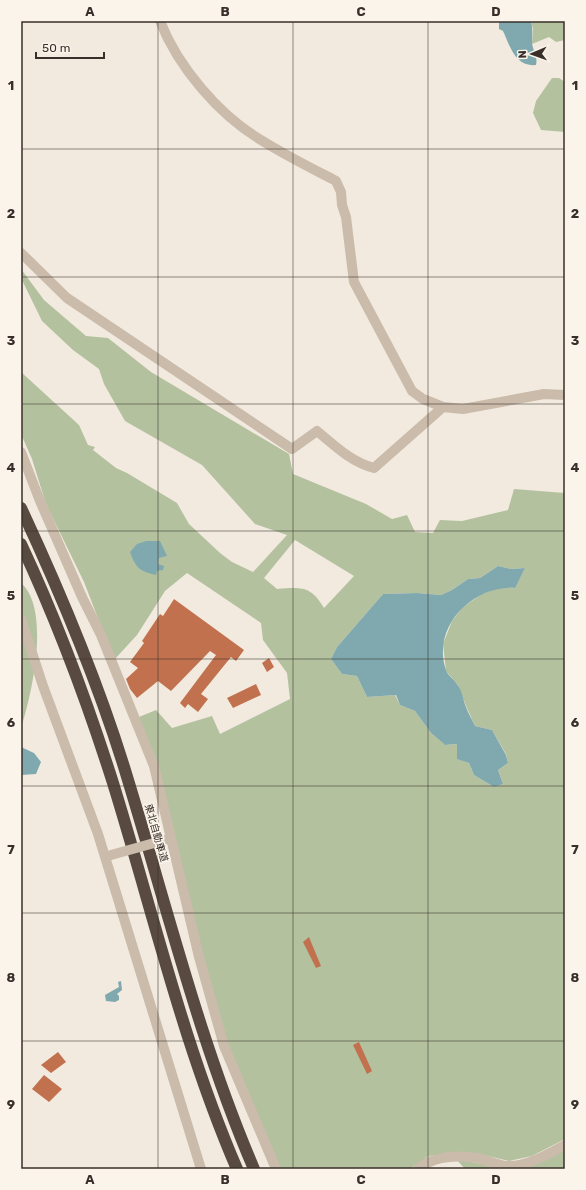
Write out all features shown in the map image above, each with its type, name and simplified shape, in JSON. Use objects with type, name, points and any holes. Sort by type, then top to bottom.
[{"type":"highway","name":"東北自動車道","points":[[21,508],[56,584],[94,677],[128,778],[177,951],[210,1055],[254,1169]]},
{"type":"highway","points":[[21,544],[42,589],[78,682],[113,783],[162,955],[194,1060],[237,1169]]},
{"type":"street","points":[[160,21],[190,74],[221,110],[259,140],[336,181],[341,192],[342,205],[346,217],[354,282],[412,391],[443,407],[463,409],[544,394],[565,396]]},
{"type":"street","points":[[21,253],[67,298],[292,449],[317,431],[346,455],[361,464],[374,468],[443,407]]},
{"type":"street","points":[[21,452],[46,516],[101,635],[136,717],[154,766],[168,841],[224,1046],[276,1169]]},
{"type":"street","points":[[21,619],[43,686],[108,858],[201,1169]]},
{"type":"street","points":[[108,858],[168,841]]},
{"type":"street","points":[[418,1169],[424,1164],[437,1159],[457,1156],[477,1158],[508,1166],[522,1164],[565,1145]]},
{"type":"green space","points":[[531,21],[565,21],[565,40],[556,42],[549,37],[532,44],[533,29]]},
{"type":"green space","points":[[552,78],[559,78],[565,82],[565,132],[541,130],[533,113],[536,101]]},
{"type":"green space","points":[[21,269],[44,300],[86,336],[108,338],[151,372],[289,454],[293,474],[366,504],[392,519],[407,515],[415,532],[433,533],[440,520],[462,521],[508,510],[514,489],[565,493],[565,1139],[532,1156],[509,1161],[475,1153],[457,1153],[429,1156],[410,1169],[278,1169],[227,1046],[139,717],[156,710],[172,728],[212,716],[220,734],[290,699],[287,673],[263,640],[261,623],[187,573],[165,591],[137,635],[114,660],[84,582],[46,504],[32,459],[21,434],[21,372],[79,425],[88,445],[95,447],[93,450],[116,468],[177,503],[189,524],[220,553],[232,562],[253,572],[287,535],[255,524],[202,465],[125,421],[104,384],[99,369],[73,350],[42,321],[21,278]],"holes":[[[295,540],[354,576],[324,608],[315,595],[310,592],[299,588],[277,589],[264,578]],[[498,566],[511,569],[525,568],[514,588],[501,587],[482,594],[463,607],[452,621],[443,644],[446,671],[458,685],[475,726],[492,730],[506,754],[508,763],[498,770],[503,784],[494,787],[474,775],[469,763],[458,759],[457,744],[445,745],[431,733],[415,711],[400,705],[395,695],[367,697],[357,676],[342,674],[331,659],[337,647],[383,594],[417,593],[441,595],[452,590],[468,579],[480,578]]]},
{"type":"green space","points":[[21,583],[30,595],[35,612],[37,631],[34,674],[21,728]]},
{"type":"green space","points":[[565,1147],[565,1169],[516,1169]]},
{"type":"green space","points":[[456,1159],[507,1169],[465,1169]]},
{"type":"water","points":[[499,21],[531,21],[532,43],[536,56],[536,65],[523,63],[518,59],[511,49],[503,31],[499,29]]},
{"type":"water","points":[[146,541],[160,541],[167,556],[159,558],[158,564],[164,566],[163,570],[157,571],[156,575],[139,568],[134,562],[130,552],[137,544]]},
{"type":"water","points":[[498,566],[511,569],[525,568],[515,588],[499,589],[484,594],[471,601],[459,612],[450,624],[445,639],[443,654],[447,672],[460,689],[475,726],[492,730],[506,755],[508,763],[498,770],[503,784],[494,787],[474,775],[469,763],[457,759],[457,744],[445,745],[431,733],[415,711],[400,705],[396,695],[367,697],[357,676],[342,674],[331,659],[337,647],[383,594],[417,593],[441,595],[452,590],[468,579],[480,578]]},
{"type":"water","points":[[21,747],[34,753],[41,762],[36,774],[21,775]]},
{"type":"water","points":[[121,981],[122,990],[117,994],[119,996],[119,1000],[115,1002],[106,1001],[105,995],[119,987],[118,982]]},
{"type":"building","points":[[174,599],[244,650],[236,661],[231,657],[201,694],[208,699],[198,712],[188,704],[185,708],[180,703],[216,655],[210,651],[171,691],[158,681],[137,698],[130,689],[126,679],[138,668],[130,662],[144,643],[142,641],[160,614],[163,616]]},
{"type":"building","points":[[269,658],[274,667],[267,672],[262,663]]},
{"type":"building","points":[[256,684],[261,695],[233,708],[227,698]]},
{"type":"building","points":[[309,937],[321,966],[316,968],[303,942]]},
{"type":"building","points":[[359,1042],[372,1071],[367,1074],[353,1045]]},
{"type":"building","points":[[58,1052],[66,1062],[51,1073],[41,1065]]},
{"type":"building","points":[[44,1075],[62,1089],[49,1102],[32,1089]]}]
